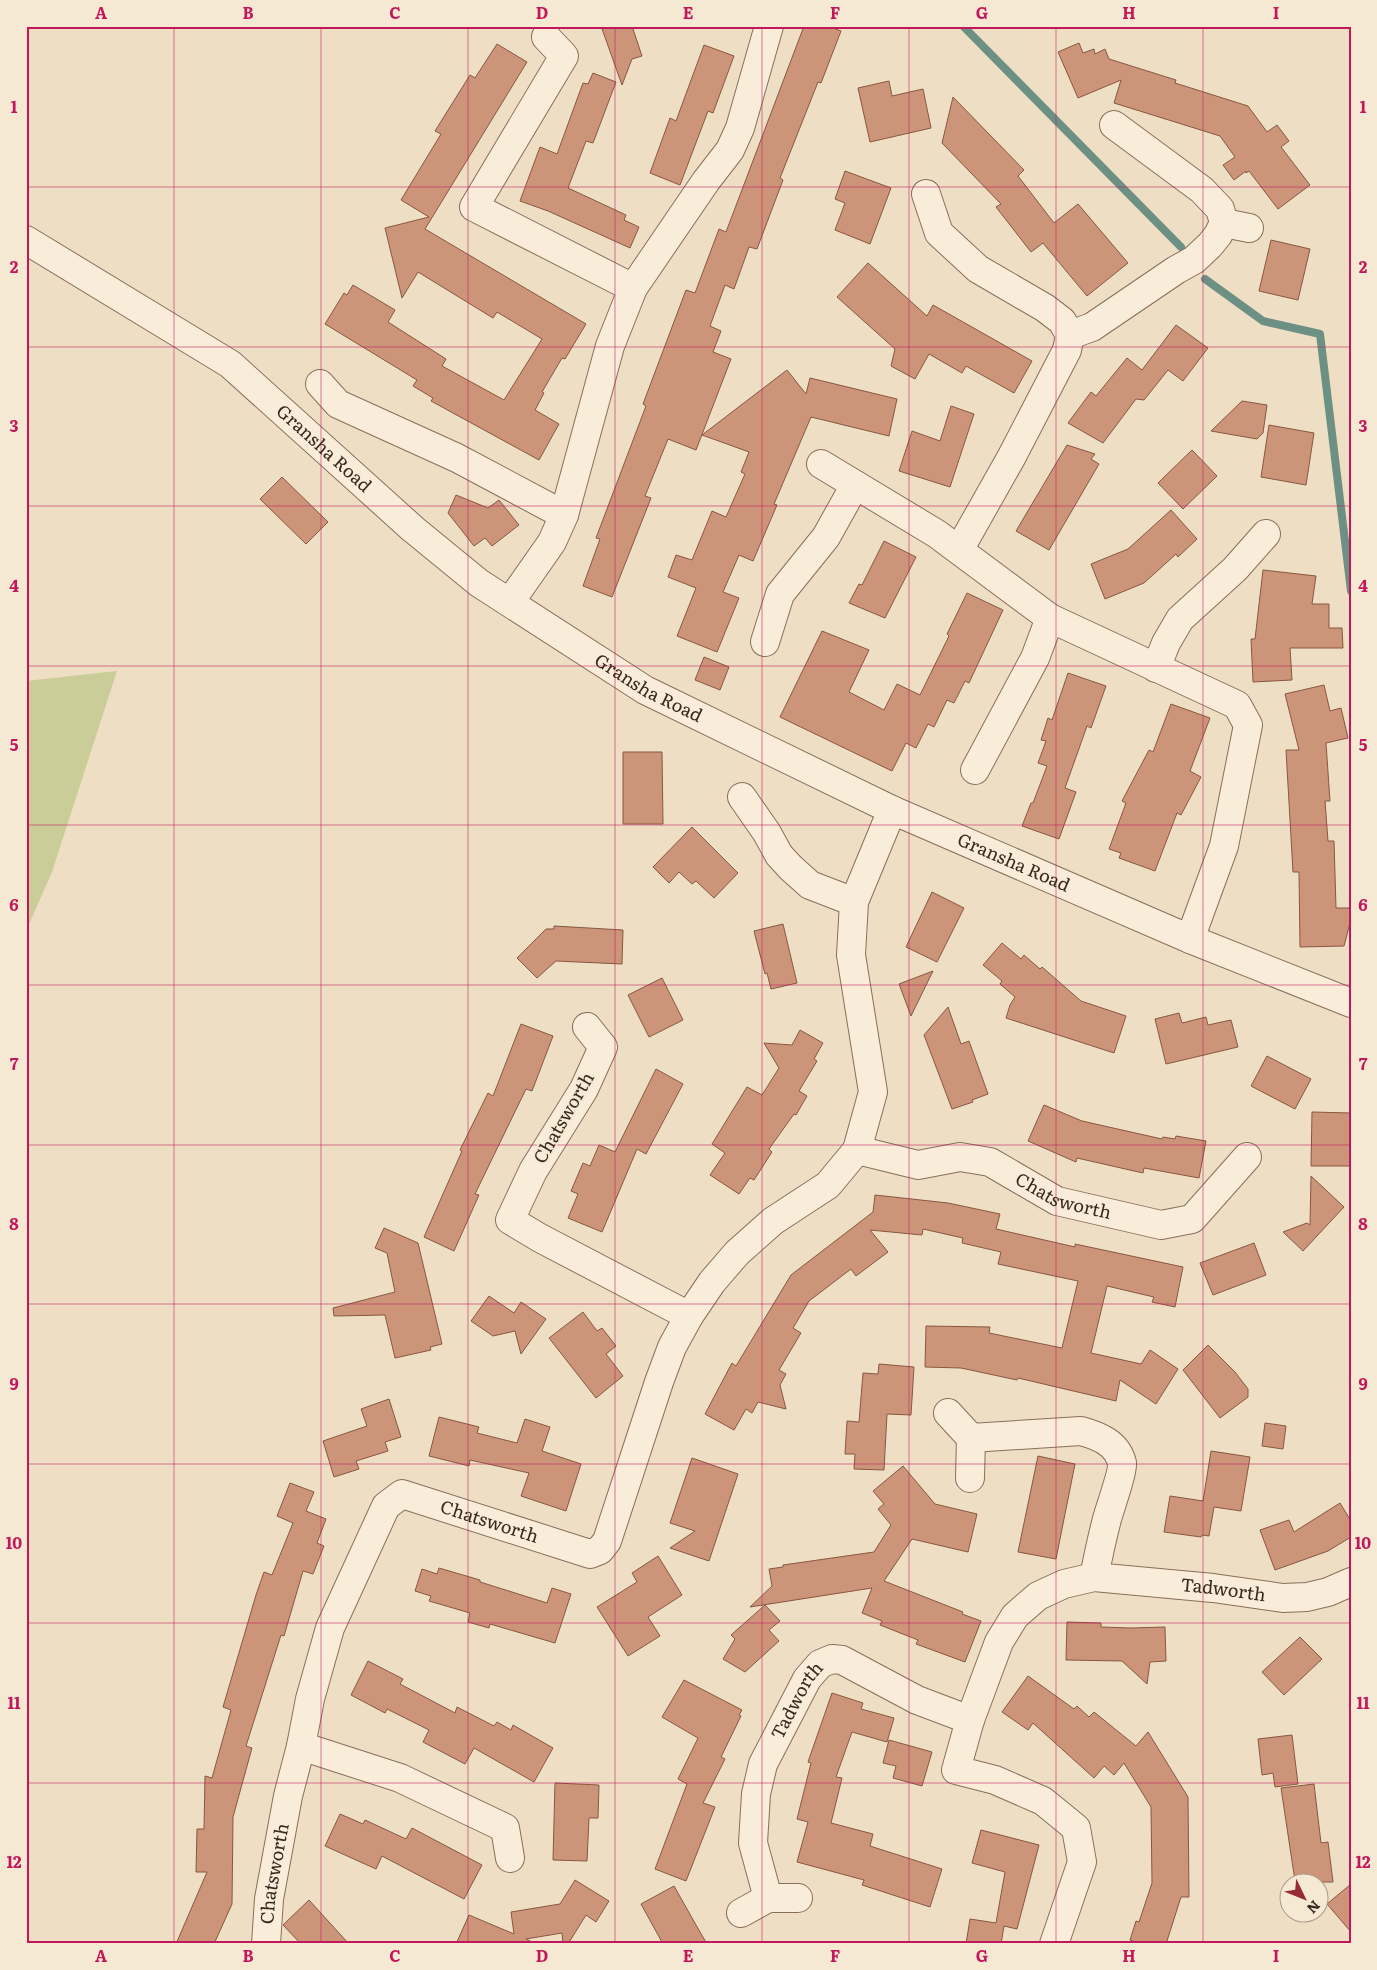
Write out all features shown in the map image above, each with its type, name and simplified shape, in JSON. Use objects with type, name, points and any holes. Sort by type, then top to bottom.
[{"type":"street","points":[[510,602],[552,542],[564,514],[610,346],[633,288],[706,181],[730,150],[740,128],[769,26]]},
{"type":"street","points":[[546,37],[564,56],[474,207],[633,288]]},
{"type":"street","points":[[1070,334],[1092,327],[1176,270],[1194,260],[1218,236],[1237,226],[1202,190],[1114,126]]},
{"type":"street","points":[[926,194],[939,232],[978,269],[1046,308],[1062,321],[1070,334],[1067,350],[1011,458],[959,550]]},
{"type":"street","name":"Gransha Road","points":[[26,240],[230,364],[413,528],[480,583],[645,690],[892,810],[1190,939],[1351,1003]]},
{"type":"street","points":[[320,384],[338,404],[457,458],[564,514]]},
{"type":"street","points":[[821,464],[937,534],[1050,618],[1237,705],[1248,725],[1224,846],[1190,939]]},
{"type":"street","points":[[765,642],[780,594],[826,537],[855,485]]},
{"type":"street","points":[[1156,668],[1166,643],[1180,620],[1235,569],[1266,534]]},
{"type":"street","points":[[975,770],[1035,658],[1050,618]]},
{"type":"street","points":[[742,797],[767,833],[779,855],[791,868],[810,884],[854,902]]},
{"type":"street","name":"Chatsworth","points":[[266,1944],[268,1899],[288,1796],[301,1746],[310,1699],[330,1628],[386,1506],[402,1494],[590,1554],[600,1550],[606,1541],[672,1347],[689,1316],[712,1282],[737,1253],[774,1221],[828,1185],[857,1150],[872,1092],[852,955],[854,902],[892,810]]},
{"type":"street","name":"Chatsworth","points":[[587,1027],[603,1047],[584,1089],[533,1171],[510,1220],[540,1238],[689,1316]]},
{"type":"street","name":"Chatsworth","points":[[857,1150],[918,1165],[960,1157],[990,1162],[1057,1201],[1162,1226],[1192,1219],[1247,1157]]},
{"type":"street","points":[[948,1413],[971,1438],[970,1478]]},
{"type":"street","points":[[971,1438],[1082,1431],[1098,1436],[1112,1445],[1119,1454],[1122,1465],[1094,1576]]},
{"type":"street","name":"Tadworth","points":[[1054,1944],[1082,1862],[1076,1828],[1043,1801],[995,1780],[956,1770],[970,1720],[999,1642],[1015,1616],[1038,1596],[1064,1584],[1094,1576],[1213,1588],[1283,1598],[1306,1597],[1328,1592],[1351,1582]]},
{"type":"street","name":"Tadworth","points":[[768,1898],[753,1843],[758,1787],[763,1764],[807,1679],[820,1664],[832,1659],[842,1660],[918,1700],[970,1720]]},
{"type":"street","points":[[301,1746],[400,1778],[505,1828],[510,1858]]},
{"type":"street","points":[[741,1913],[768,1898],[798,1898]]},
{"type":"green space","points":[[117,671],[52,872],[26,931],[26,681]]},
{"type":"building","points":[[601,26],[632,26],[642,56],[632,59],[622,85]]},
{"type":"building","points":[[804,26],[828,26],[841,31],[821,83],[818,82],[780,178],[783,180],[757,249],[749,247],[734,289],[725,285],[710,326],[721,331],[713,352],[731,359],[696,450],[668,439],[645,496],[651,498],[612,597],[583,586],[600,539],[596,538],[646,406],[643,404],[686,290],[695,293],[719,229],[726,232]]},
{"type":"building","points":[[1079,43],[1083,53],[1094,49],[1095,54],[1105,49],[1109,59],[1176,80],[1175,83],[1248,106],[1267,132],[1277,125],[1289,141],[1281,147],[1310,185],[1278,209],[1249,171],[1246,173],[1246,171],[1234,180],[1223,165],[1235,157],[1220,136],[1114,103],[1121,80],[1078,98],[1058,52]]},
{"type":"building","points":[[497,44],[527,62],[425,229],[586,324],[565,359],[562,358],[542,392],[544,393],[535,410],[559,424],[539,460],[431,401],[433,398],[413,386],[417,380],[325,324],[344,293],[347,295],[353,285],[395,310],[388,322],[446,359],[442,366],[504,400],[542,339],[497,312],[493,318],[418,272],[402,298],[385,228],[429,217],[401,200],[441,134],[435,131],[470,75],[475,78]]},
{"type":"building","points":[[704,45],[734,56],[713,113],[708,111],[680,185],[650,173],[670,118],[676,121]]},
{"type":"building","points":[[593,73],[616,82],[593,143],[586,141],[568,188],[626,215],[624,220],[639,227],[630,248],[548,211],[520,201],[540,147],[557,154],[583,83],[588,84]]},
{"type":"building","points":[[889,81],[892,96],[923,89],[931,128],[870,142],[858,88]]},
{"type":"building","points":[[953,97],[1024,170],[1018,176],[1054,223],[1078,204],[1128,263],[1087,296],[1043,243],[1031,252],[996,207],[1001,204],[942,143]]},
{"type":"building","points":[[845,171],[891,188],[870,244],[835,230],[845,203],[835,199]]},
{"type":"building","points":[[1271,240],[1310,249],[1298,300],[1259,291]]},
{"type":"building","points":[[868,263],[927,316],[933,305],[1032,361],[1014,393],[966,366],[962,373],[929,354],[915,379],[891,366],[895,349],[837,297]]},
{"type":"building","points":[[1176,325],[1208,348],[1183,381],[1168,370],[1144,400],[1136,399],[1103,443],[1068,423],[1091,392],[1096,396],[1127,358],[1142,370]]},
{"type":"building","points":[[787,370],[806,394],[810,378],[897,399],[889,436],[811,417],[774,504],[777,505],[753,561],[739,555],[723,592],[739,598],[717,652],[677,636],[696,588],[668,577],[676,555],[692,560],[712,511],[726,517],[745,474],[741,472],[749,452],[702,435]]},
{"type":"building","points":[[1242,401],[1267,405],[1263,433],[1257,439],[1211,431]]},
{"type":"building","points":[[951,406],[974,414],[950,487],[899,471],[912,431],[940,441]]},
{"type":"building","points":[[1269,425],[1314,433],[1306,485],[1261,477]]},
{"type":"building","points":[[1067,445],[1095,454],[1091,459],[1099,464],[1049,550],[1016,531]]},
{"type":"building","points":[[1192,450],[1217,476],[1183,509],[1158,483]]},
{"type":"building","points":[[282,477],[328,522],[306,544],[260,499]]},
{"type":"building","points":[[456,495],[488,508],[499,500],[519,525],[492,546],[485,538],[474,546],[448,513]]},
{"type":"building","points":[[1171,510],[1197,539],[1178,557],[1176,554],[1144,583],[1105,599],[1091,564],[1128,549]]},
{"type":"building","points":[[884,541],[916,557],[885,618],[849,603],[859,584],[862,585]]},
{"type":"building","points":[[1263,570],[1316,576],[1312,604],[1329,604],[1329,628],[1342,628],[1343,648],[1290,648],[1292,680],[1253,682],[1251,639],[1255,639]]},
{"type":"building","points":[[967,593],[1003,610],[969,683],[965,681],[954,703],[947,700],[934,727],[928,724],[916,748],[906,743],[892,771],[780,717],[822,631],[869,650],[849,692],[884,710],[897,684],[920,695],[949,636],[947,634]]},
{"type":"building","points":[[704,657],[729,667],[720,690],[695,680]]},
{"type":"building","points":[[1068,673],[1106,686],[1091,728],[1087,726],[1065,788],[1076,792],[1059,839],[1022,826],[1047,766],[1038,763],[1046,741],[1041,740],[1048,718],[1052,720]]},
{"type":"building","points":[[1324,685],[1330,711],[1341,708],[1348,738],[1326,743],[1330,801],[1325,801],[1328,841],[1334,841],[1336,908],[1350,908],[1351,919],[1344,946],[1300,947],[1299,872],[1293,872],[1286,750],[1299,750],[1285,694]]},
{"type":"building","points":[[1171,704],[1210,718],[1190,771],[1201,777],[1181,815],[1177,813],[1155,871],[1119,858],[1121,853],[1109,849],[1126,803],[1122,801],[1149,750],[1153,752]]},
{"type":"building","points":[[623,752],[662,752],[663,824],[623,824]]},
{"type":"building","points":[[692,827],[738,873],[714,898],[696,881],[692,884],[679,872],[669,883],[653,867]]},
{"type":"building","points":[[932,892],[964,908],[937,962],[906,947]]},
{"type":"building","points":[[783,924],[797,983],[771,989],[767,973],[765,974],[754,931]]},
{"type":"building","points":[[554,926],[623,930],[622,964],[556,961],[537,978],[517,958],[546,929],[554,929]]},
{"type":"building","points":[[1002,943],[1021,959],[1024,955],[1040,969],[1042,967],[1081,1001],[1126,1016],[1114,1053],[1006,1018],[1015,997],[1000,984],[1002,981],[983,965]]},
{"type":"building","points":[[933,971],[911,1016],[899,984]]},
{"type":"building","points":[[662,978],[683,1020],[649,1037],[628,995]]},
{"type":"building","points":[[948,1007],[961,1044],[969,1041],[988,1094],[972,1100],[973,1102],[952,1109],[924,1035]]},
{"type":"building","points":[[1179,1013],[1182,1023],[1206,1017],[1208,1025],[1231,1020],[1238,1047],[1166,1064],[1155,1019]]},
{"type":"building","points":[[521,1024],[553,1036],[532,1091],[526,1089],[475,1194],[479,1195],[454,1251],[424,1237],[462,1151],[460,1150],[488,1093],[493,1096]]},
{"type":"building","points":[[800,1030],[823,1043],[814,1059],[817,1061],[799,1091],[807,1096],[796,1115],[794,1114],[769,1149],[772,1152],[754,1180],[750,1178],[739,1194],[710,1175],[725,1153],[712,1144],[747,1087],[762,1095],[779,1068],[764,1043],[792,1045]]},
{"type":"building","points":[[1267,1056],[1311,1079],[1295,1109],[1251,1086]]},
{"type":"building","points":[[656,1069],[683,1084],[646,1154],[637,1149],[602,1232],[568,1218],[578,1194],[571,1191],[583,1163],[590,1166],[599,1145],[615,1152]]},
{"type":"building","points":[[1044,1105],[1082,1121],[1162,1139],[1163,1137],[1175,1139],[1176,1136],[1206,1141],[1199,1178],[1144,1168],[1143,1173],[1077,1158],[1076,1162],[1028,1141]]},
{"type":"building","points":[[1312,1112],[1351,1113],[1351,1166],[1311,1166]]},
{"type":"building","points":[[1311,1176],[1344,1207],[1303,1251],[1283,1232],[1307,1223],[1310,1225]]},
{"type":"building","points":[[875,1195],[948,1203],[1000,1214],[996,1229],[1075,1247],[1075,1244],[1183,1267],[1175,1307],[1152,1302],[1154,1297],[1107,1286],[1091,1353],[1141,1364],[1150,1350],[1178,1369],[1156,1404],[1120,1380],[1116,1401],[1018,1378],[1017,1380],[961,1368],[925,1367],[926,1326],[990,1327],[989,1333],[1062,1348],[1078,1281],[998,1264],[1001,1252],[962,1243],[963,1238],[923,1229],[922,1235],[870,1230],[888,1252],[856,1276],[851,1269],[809,1301],[793,1328],[801,1333],[779,1370],[786,1374],[780,1385],[786,1409],[758,1402],[752,1413],[746,1409],[734,1430],[705,1414],[732,1363],[736,1366],[791,1275],[873,1212]]},
{"type":"building","points":[[384,1228],[418,1243],[442,1344],[430,1347],[431,1350],[395,1358],[385,1315],[334,1316],[333,1308],[395,1292],[387,1253],[375,1248]]},
{"type":"building","points":[[1254,1243],[1266,1275],[1213,1295],[1200,1263]]},
{"type":"building","points":[[489,1296],[514,1313],[521,1302],[546,1319],[521,1354],[515,1331],[493,1336],[471,1321]]},
{"type":"building","points":[[583,1312],[597,1331],[602,1328],[616,1346],[606,1354],[623,1376],[596,1398],[549,1338]]},
{"type":"building","points":[[1208,1345],[1235,1372],[1248,1389],[1248,1397],[1220,1418],[1183,1370]]},
{"type":"building","points":[[879,1364],[914,1367],[911,1415],[887,1414],[884,1470],[854,1469],[855,1454],[845,1454],[847,1421],[859,1422],[863,1373],[878,1374]]},
{"type":"building","points":[[389,1399],[401,1437],[385,1442],[388,1451],[356,1461],[359,1469],[334,1477],[323,1441],[367,1426],[361,1409]]},
{"type":"building","points":[[439,1417],[479,1427],[477,1433],[517,1443],[525,1419],[550,1427],[542,1451],[581,1464],[566,1511],[521,1496],[529,1473],[470,1460],[469,1466],[429,1456]]},
{"type":"building","points":[[1265,1423],[1286,1426],[1283,1449],[1262,1446]]},
{"type":"building","points":[[1211,1451],[1250,1457],[1241,1511],[1214,1507],[1209,1536],[1202,1535],[1201,1537],[1164,1532],[1170,1496],[1203,1501]]},
{"type":"building","points":[[1038,1456],[1075,1464],[1056,1559],[1018,1552]]},
{"type":"building","points":[[692,1458],[738,1474],[709,1561],[670,1548],[695,1531],[670,1523]]},
{"type":"building","points":[[903,1466],[935,1504],[977,1514],[968,1552],[912,1539],[884,1581],[981,1621],[965,1662],[916,1644],[918,1640],[880,1625],[882,1621],[862,1613],[872,1588],[750,1607],[772,1586],[769,1569],[783,1567],[783,1565],[874,1552],[891,1525],[878,1509],[884,1504],[873,1491]]},
{"type":"building","points":[[290,1483],[314,1492],[306,1511],[326,1519],[317,1543],[324,1546],[313,1574],[303,1571],[284,1636],[281,1635],[246,1746],[252,1748],[233,1817],[232,1904],[214,1944],[176,1944],[207,1872],[196,1872],[197,1829],[204,1829],[205,1776],[212,1778],[231,1710],[223,1707],[264,1572],[272,1575],[293,1523],[277,1516]]},
{"type":"building","points":[[1340,1503],[1351,1521],[1351,1537],[1328,1551],[1275,1570],[1260,1530],[1289,1520],[1294,1532]]},
{"type":"building","points":[[658,1556],[682,1595],[648,1617],[660,1636],[628,1656],[597,1607],[637,1582],[632,1573]]},
{"type":"building","points":[[439,1568],[547,1603],[552,1588],[571,1594],[555,1643],[490,1624],[489,1628],[468,1622],[470,1613],[429,1601],[431,1596],[415,1591],[422,1569],[437,1574]]},
{"type":"building","points":[[765,1605],[780,1621],[769,1630],[779,1641],[745,1672],[723,1659],[735,1639],[731,1635]]},
{"type":"building","points":[[1067,1622],[1101,1623],[1101,1627],[1165,1627],[1166,1661],[1150,1662],[1147,1684],[1122,1661],[1066,1660]]},
{"type":"building","points":[[1300,1637],[1322,1659],[1284,1695],[1262,1672]]},
{"type":"building","points":[[368,1661],[403,1679],[400,1684],[455,1713],[457,1707],[494,1726],[497,1722],[511,1730],[513,1725],[553,1748],[534,1782],[474,1748],[465,1764],[423,1742],[429,1730],[387,1709],[385,1713],[351,1695]]},
{"type":"building","points":[[1028,1676],[1074,1709],[1077,1706],[1089,1717],[1094,1712],[1136,1746],[1148,1732],[1188,1797],[1189,1897],[1181,1897],[1166,1944],[1141,1944],[1130,1940],[1136,1921],[1139,1922],[1152,1883],[1151,1807],[1124,1763],[1114,1775],[1104,1766],[1094,1778],[1033,1723],[1028,1730],[1002,1712]]},
{"type":"building","points":[[684,1680],[742,1710],[739,1715],[741,1716],[721,1757],[725,1759],[703,1803],[715,1807],[686,1881],[655,1869],[687,1784],[678,1779],[698,1738],[662,1717]]},
{"type":"building","points":[[832,1693],[863,1703],[861,1709],[894,1718],[887,1742],[852,1732],[836,1777],[842,1778],[831,1823],[873,1834],[870,1846],[942,1869],[930,1907],[862,1885],[864,1880],[797,1862],[808,1822],[797,1819],[811,1763],[808,1762]]},
{"type":"building","points":[[1292,1735],[1298,1784],[1275,1787],[1273,1773],[1262,1775],[1258,1739]]},
{"type":"building","points":[[889,1740],[932,1752],[922,1786],[893,1778],[896,1766],[883,1763]]},
{"type":"building","points":[[555,1783],[599,1785],[598,1818],[589,1818],[587,1861],[553,1860]]},
{"type":"building","points":[[1314,1784],[1321,1843],[1328,1842],[1333,1882],[1330,1882],[1330,1872],[1294,1872],[1281,1788]]},
{"type":"building","points":[[340,1814],[363,1824],[365,1820],[406,1839],[412,1828],[482,1865],[464,1899],[382,1856],[376,1869],[325,1846]]},
{"type":"building","points":[[981,1830],[1039,1845],[1017,1929],[1004,1926],[1001,1944],[966,1944],[970,1919],[996,1923],[1005,1872],[972,1863]]},
{"type":"building","points":[[575,1880],[609,1901],[596,1922],[586,1915],[568,1944],[563,1944],[562,1933],[526,1939],[536,1944],[456,1944],[469,1915],[514,1934],[511,1912],[560,1904]]},
{"type":"building","points":[[1351,1884],[1351,1932],[1330,1908],[1330,1902]]},
{"type":"building","points":[[674,1886],[707,1944],[663,1944],[641,1904]]},
{"type":"building","points":[[309,1900],[349,1944],[301,1944],[283,1925]]},
{"type":"waterway","points":[[963,26],[1181,247]]},
{"type":"waterway","points":[[1205,279],[1263,321],[1320,334],[1351,591]]}]
